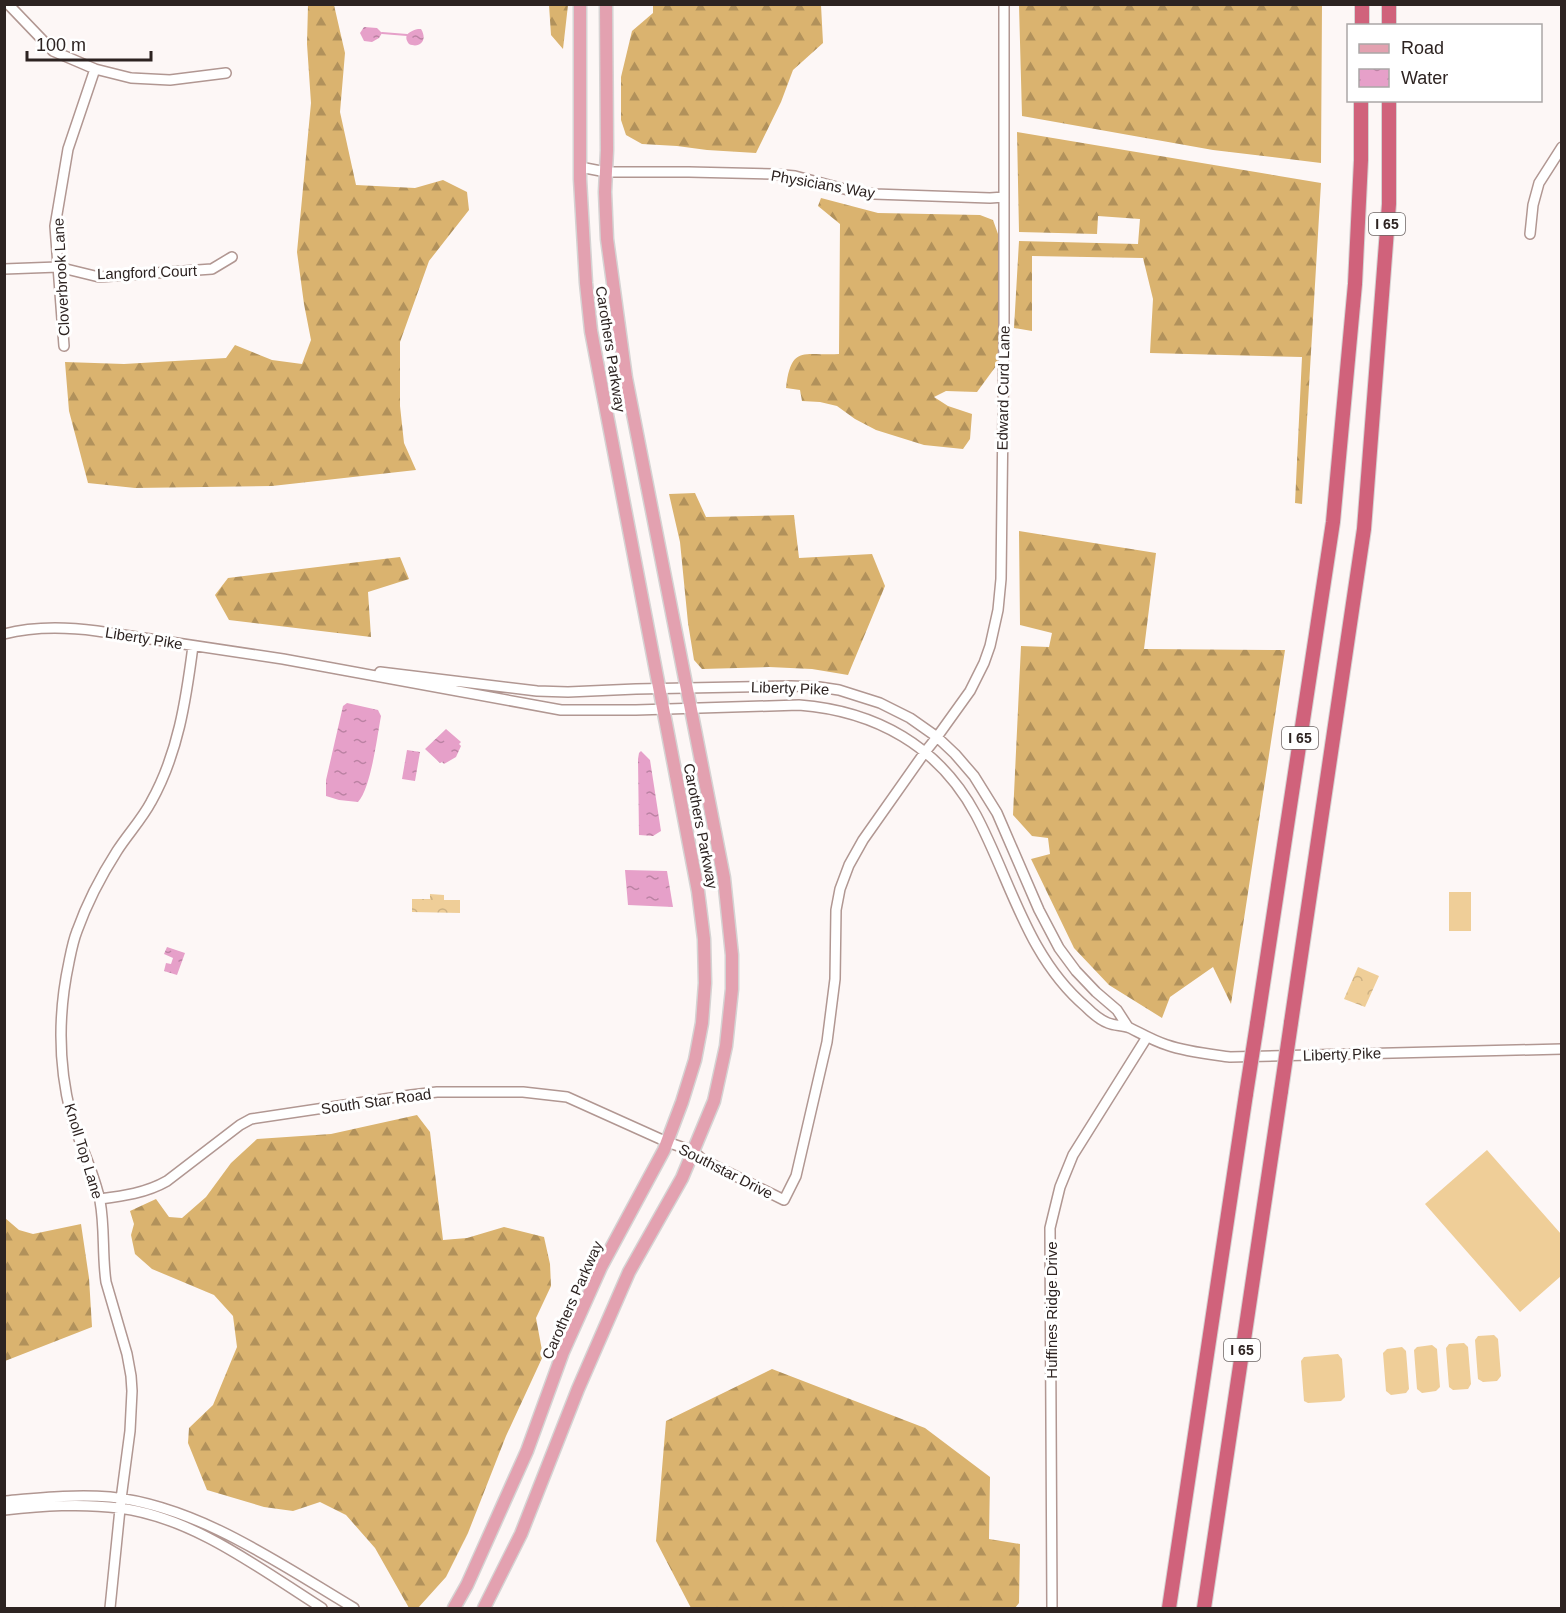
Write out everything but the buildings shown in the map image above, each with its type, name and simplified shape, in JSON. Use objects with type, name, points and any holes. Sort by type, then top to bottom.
[{"type":"highway","points":[[1362,4],[1362,24]]},
{"type":"highway","points":[[1389,4],[1389,24]]},
{"type":"highway","name":"I 65","points":[[1169,1608],[1333,522],[1355,284],[1361,102]]},
{"type":"highway","name":"I 65","points":[[1204,1608],[1364,529],[1389,204],[1389,102]]},
{"type":"main road","name":"Carothers Parkway","points":[[453,1608],[467,1585],[527,1451],[563,1352],[601,1267],[667,1142],[695,1060],[702,1023],[705,983],[704,939],[698,891],[591,331],[580,173],[580,4]]},
{"type":"main road","name":"Carothers Parkway","points":[[484,1608],[521,1534],[578,1389],[629,1272],[682,1179],[714,1101],[726,1046],[732,989],[732,955],[724,878],[626,378],[607,239],[606,4]]},
{"type":"street","points":[[8,4],[53,51],[95,69],[131,78],[170,80],[226,74]]},
{"type":"street","name":"Edward Curd Lane","points":[[784,1200],[796,1176],[827,1042],[835,979],[836,910],[840,889],[849,865],[863,840],[970,691],[990,646],[998,610],[1001,579],[1004,4]]},
{"type":"street","name":"Cloverbrook Lane","points":[[64,346],[55,226],[68,149],[95,69]]},
{"type":"street","points":[[1530,234],[1533,205],[1539,183],[1562,147]]},
{"type":"street","name":"Physicians Way","points":[[580,173],[772,174],[795,176],[848,190],[874,194],[967,198],[1004,197]]},
{"type":"street","name":"Langford Court","points":[[4,269],[58,267],[99,276],[119,275],[212,269],[232,256]]},
{"type":"street","name":"Liberty Pike","points":[[4,634],[40,628],[70,628],[283,659],[537,691],[791,686],[839,690],[880,703],[909,718],[937,737],[955,754],[986,794],[1048,930],[1076,971],[1117,1010],[1128,1027]]},
{"type":"street","name":"Knoll Top Lane","points":[[110,1608],[130,1431],[131,1376],[128,1354],[106,1282],[99,1199],[90,1165],[71,1116],[62,1065],[60,1038],[63,990],[76,934],[92,895],[117,851],[150,804],[173,752],[186,695],[193,646]]},
{"type":"street","name":"Liberty Pike","points":[[283,659],[561,710],[800,705],[850,712],[893,730],[925,752],[961,790],[976,815],[1039,952],[1056,977],[1086,1008],[1107,1023],[1128,1027],[1170,1046],[1198,1053],[1230,1057],[1562,1049]]},
{"type":"street","points":[[999,866],[1016,858]]},
{"type":"street","name":"Huffines Ridge Drive","points":[[1052,1608],[1050,1228],[1060,1188],[1073,1155],[1147,1037]]},
{"type":"street","name":"South Star Road","points":[[99,1199],[133,1194],[158,1185],[251,1119],[425,1093],[523,1092],[567,1097],[667,1142]]},
{"type":"street","name":"Southstar Drive","points":[[667,1142],[693,1151],[703,1160],[784,1200]]},
{"type":"street","points":[[4,1501],[86,1497],[155,1506],[181,1514],[225,1534],[354,1608]]},
{"type":"street","points":[[4,1510],[121,1503],[182,1525],[205,1536],[322,1608]]},
{"type":"street","points":[[254,1565],[261,1554]]},
{"type":"green space","points":[[308,5],[334,5],[345,53],[340,112],[356,185],[415,188],[443,180],[467,192],[469,210],[429,261],[400,342],[400,406],[404,443],[416,470],[272,486],[135,488],[88,483],[69,411],[65,362],[124,364],[226,358],[235,345],[272,360],[302,364],[311,340],[297,252],[311,103],[307,44]]},
{"type":"green space","points":[[549,5],[568,5],[563,49],[551,35]]},
{"type":"green space","points":[[653,5],[821,5],[823,43],[793,70],[781,102],[756,153],[642,144],[626,135],[621,120],[621,77],[632,31],[653,13]]},
{"type":"green space","points":[[1019,5],[1322,5],[1321,163],[1213,150],[1022,116]]},
{"type":"green space","points":[[1017,132],[1321,183],[1302,504],[1295,503],[1302,357],[1150,353],[1153,299],[1143,258],[1032,256],[1032,331],[1014,328],[1019,241],[1138,244],[1140,219],[1098,216],[1097,234],[1019,232]]},
{"type":"green space","points":[[821,198],[878,213],[980,215],[993,220],[998,234],[999,362],[977,392],[946,391],[934,397],[948,406],[972,414],[970,439],[963,449],[924,445],[876,430],[837,406],[802,401],[800,390],[786,388],[791,364],[796,358],[808,354],[839,354],[840,224],[818,206]]},
{"type":"green space","points":[[695,493],[706,517],[794,515],[799,558],[872,554],[885,586],[848,675],[812,669],[769,667],[702,669],[694,660],[680,542],[669,494]]},
{"type":"green space","points":[[1019,531],[1156,553],[1144,649],[1285,650],[1231,1004],[1213,967],[1170,997],[1162,1018],[1109,985],[1074,948],[1031,859],[1050,854],[1048,838],[1032,836],[1013,815],[1021,646],[1049,647],[1052,633],[1020,625]]},
{"type":"green space","points":[[400,557],[409,579],[368,592],[371,637],[229,620],[215,595],[228,578]]},
{"type":"green space","points":[[1449,892],[1471,892],[1471,931],[1449,931]]},
{"type":"green space","points":[[430,894],[444,895],[444,900],[460,900],[460,913],[412,912],[412,899],[430,899]]},
{"type":"green space","points":[[1358,967],[1379,976],[1365,1007],[1344,999]]},
{"type":"green space","points":[[417,1115],[430,1132],[443,1240],[467,1238],[504,1227],[544,1237],[550,1264],[551,1286],[536,1318],[543,1356],[506,1436],[468,1533],[446,1577],[418,1608],[409,1608],[375,1548],[346,1515],[320,1502],[293,1511],[264,1507],[207,1490],[188,1443],[189,1428],[213,1405],[237,1347],[233,1316],[214,1295],[152,1269],[135,1254],[131,1235],[134,1224],[130,1211],[156,1199],[169,1217],[182,1218],[206,1197],[231,1163],[257,1139],[331,1134]]},
{"type":"green space","points":[[1487,1150],[1561,1234],[1561,1276],[1520,1312],[1425,1204]]},
{"type":"green space","points":[[5,1218],[19,1230],[33,1234],[81,1224],[89,1278],[92,1327],[5,1361]]},
{"type":"green space","points":[[1494,1335],[1498,1339],[1501,1376],[1497,1381],[1483,1382],[1478,1379],[1475,1340],[1478,1336]]},
{"type":"green space","points":[[1464,1343],[1468,1347],[1471,1384],[1468,1389],[1453,1390],[1449,1387],[1446,1348],[1449,1344]]},
{"type":"green space","points":[[1432,1345],[1437,1349],[1440,1387],[1436,1391],[1422,1393],[1417,1389],[1414,1350],[1417,1347]]},
{"type":"green space","points":[[1402,1347],[1406,1351],[1409,1389],[1406,1393],[1391,1395],[1386,1391],[1383,1353],[1387,1349]]},
{"type":"green space","points":[[1338,1354],[1342,1359],[1345,1397],[1341,1401],[1308,1403],[1304,1401],[1301,1361],[1304,1357]]},
{"type":"green space","points":[[772,1369],[925,1428],[990,1477],[989,1539],[1020,1544],[1019,1603],[1015,1608],[691,1608],[656,1541],[666,1421]]},
{"type":"water","points":[[364,27],[377,28],[382,33],[372,42],[364,41],[360,33]]},
{"type":"water","points":[[421,29],[423,33],[422,42],[416,45],[409,44],[407,36]]},
{"type":"water","points":[[347,703],[378,710],[381,716],[367,786],[358,802],[326,796],[326,780],[343,706]]},
{"type":"water","points":[[446,729],[461,742],[459,744],[461,746],[456,757],[444,764],[425,749]]},
{"type":"water","points":[[407,750],[420,752],[415,781],[402,779]]},
{"type":"water","points":[[641,751],[650,760],[661,831],[653,836],[639,835],[638,759]]},
{"type":"water","points":[[625,870],[667,871],[673,907],[628,905]]},
{"type":"water","points":[[167,947],[185,953],[177,975],[164,971],[166,963],[171,964],[173,958],[164,954]]},
{"type":"waterway","points":[[382,33],[407,35]]}]
